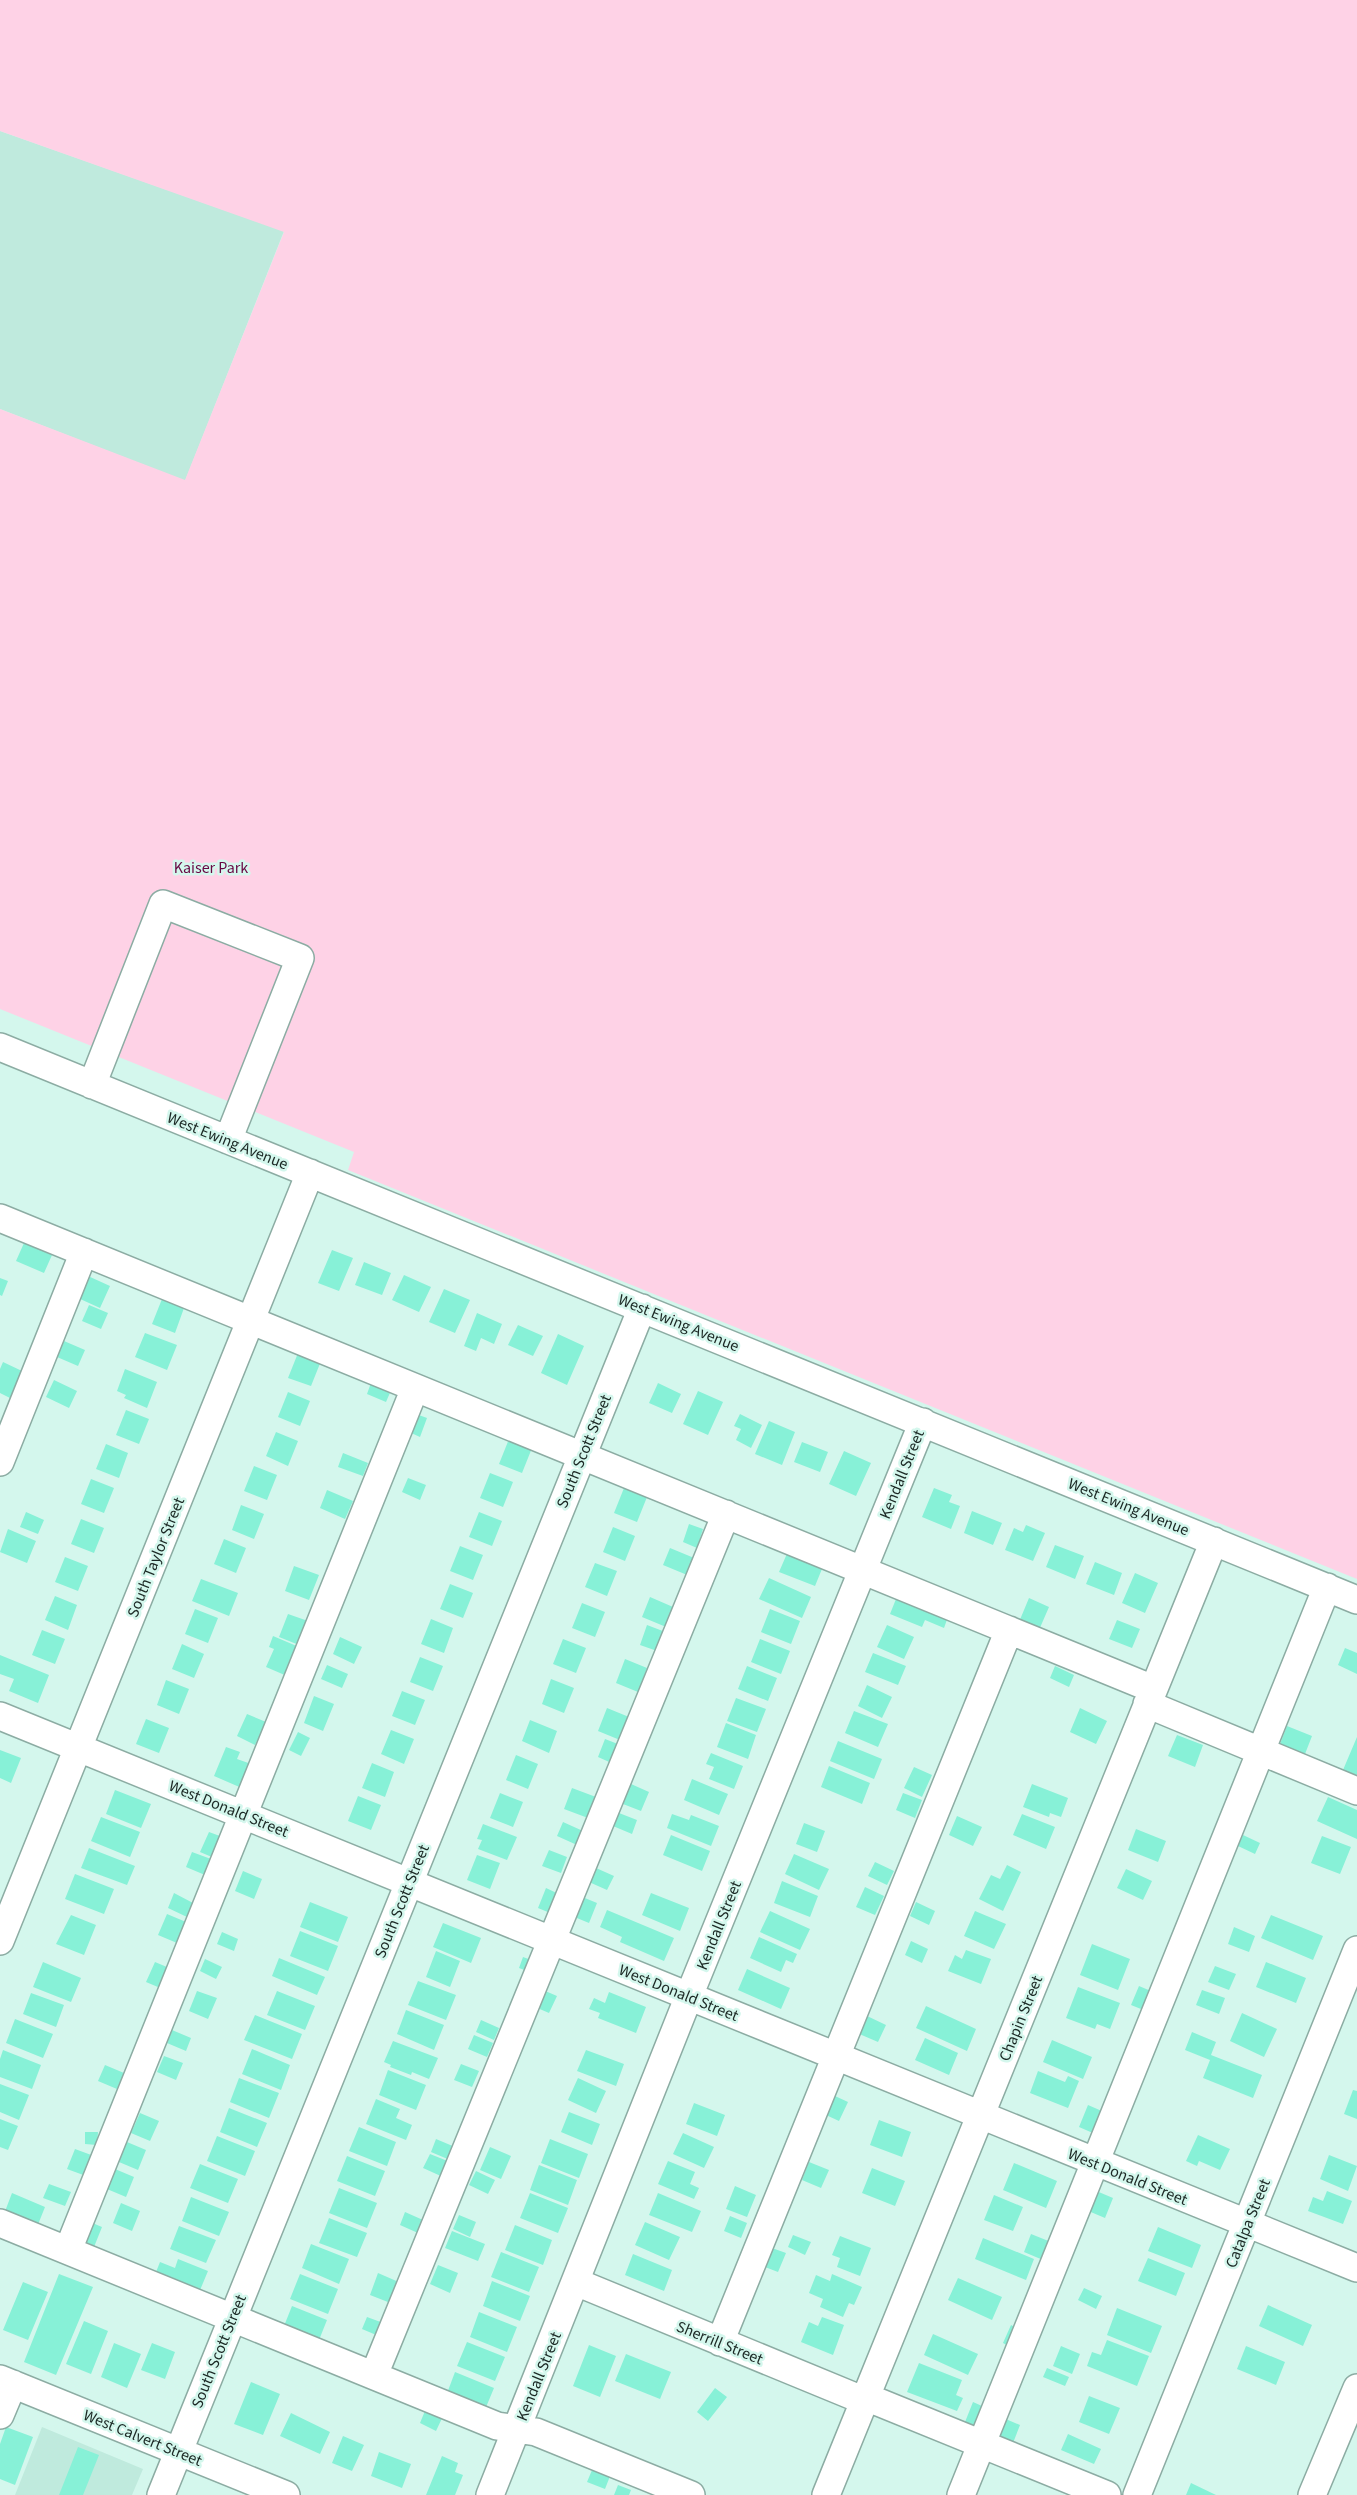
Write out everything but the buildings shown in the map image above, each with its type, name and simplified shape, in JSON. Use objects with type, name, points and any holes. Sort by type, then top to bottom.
[{"type":"street","points":[[92,1085],[164,904],[300,958],[228,1140]]},
{"type":"street","name":"West Ewing Avenue","points":[[0,1047],[1357,1600]]},
{"type":"street","name":"South Taylor Street","points":[[0,1941],[310,1173]]},
{"type":"street","points":[[0,1218],[1009,1630],[1150,1696],[1261,1752],[1357,1791]]},
{"type":"street","points":[[0,1462],[84,1252]]},
{"type":"street","name":"South Scott Street","points":[[161,2495],[642,1308]]},
{"type":"street","points":[[68,2250],[415,1388]]},
{"type":"street","name":"Kendall Street","points":[[490,2495],[689,1996],[923,1422]]},
{"type":"street","points":[[374,2375],[726,1514]]},
{"type":"street","name":"Chapin Street","points":[[826,2495],[1214,1541]]},
{"type":"street","points":[[962,2495],[1327,1587]]},
{"type":"street","points":[[720,2342],[1009,1630]]},
{"type":"street","name":"West Donald Street","points":[[0,1716],[1357,2268]]},
{"type":"street","name":"Catalpa Street","points":[[1137,2495],[1357,1950]]},
{"type":"street","points":[[0,2223],[497,2426],[536,2432],[691,2495]]},
{"type":"street","name":"Sherrill Street","points":[[576,2282],[720,2342],[1107,2495]]},
{"type":"street","points":[[0,2415],[6,2381]]},
{"type":"street","name":"West Calvert Street","points":[[6,2381],[285,2495]]},
{"type":"street","points":[[1312,2495],[1357,2388]]},
{"type":"shaded area","points":[[0,131],[284,231],[185,481],[0,409]]},
{"type":"shaded area","points":[[42,2427],[143,2469],[132,2495],[15,2495]]},
{"type":"green space","name":"Kaiser Park","points":[[0,0],[1357,0],[1357,1579],[348,1170],[354,1152],[0,1009],[0,409],[185,480],[284,232],[0,131]]}]
